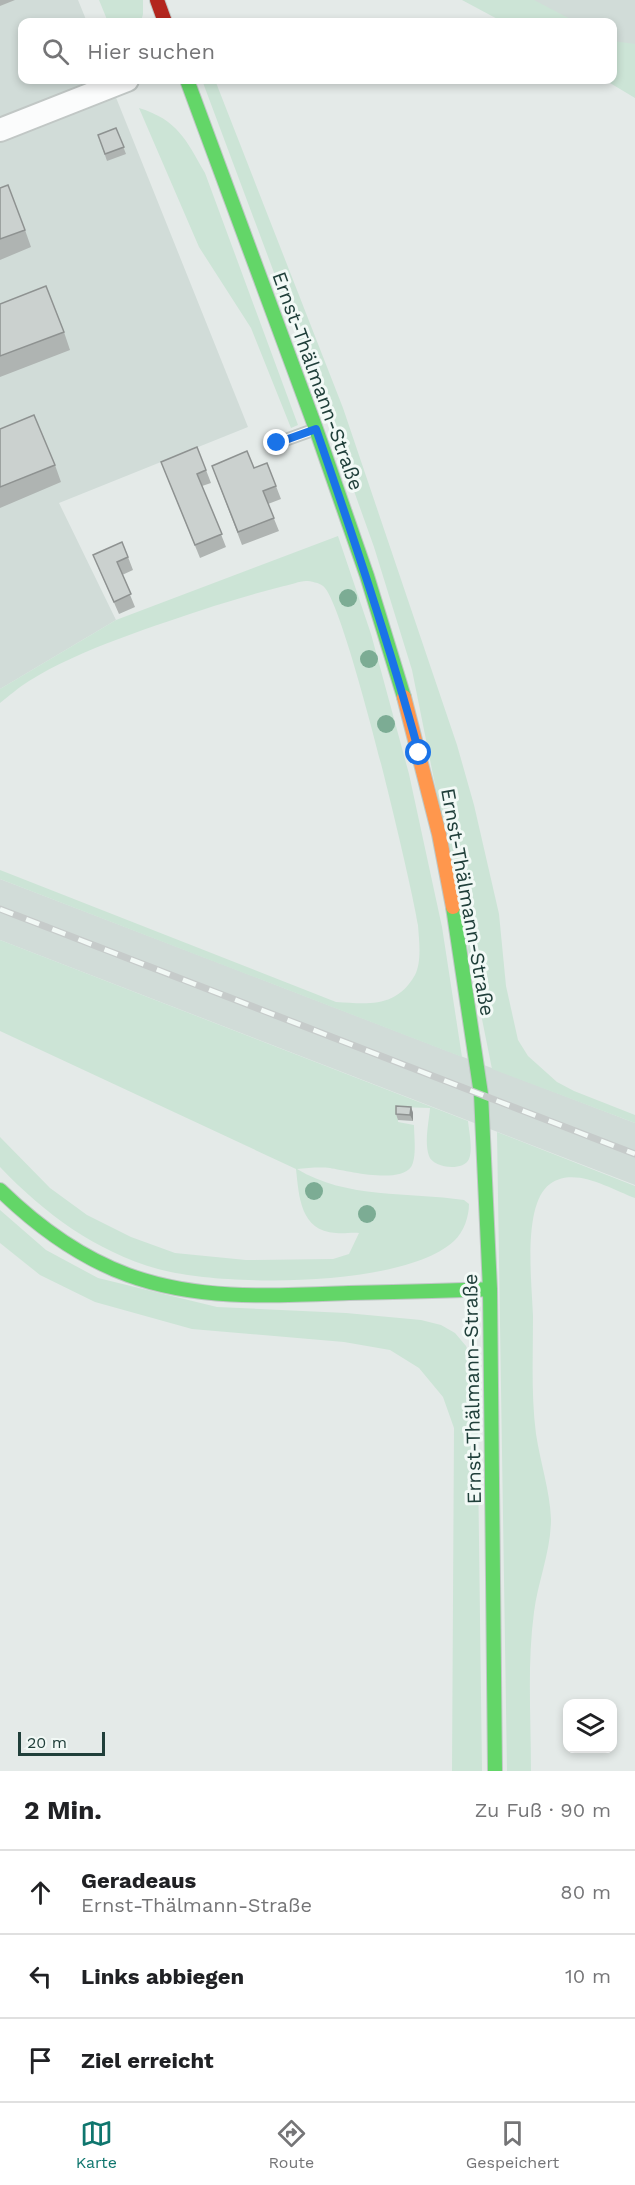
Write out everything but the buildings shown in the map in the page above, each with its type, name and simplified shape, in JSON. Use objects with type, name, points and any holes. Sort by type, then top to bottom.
[{"type":"main road","points":[[157,0],[164,18]]},
{"type":"main road","name":"Ernst-Thälmann-Straße","points":[[188,84],[316,429],[392,654],[439,834],[455,920],[481,1094],[490,1289],[495,1771]]},
{"type":"main road","points":[[0,1190],[47,1232],[89,1258],[129,1276],[180,1289],[224,1294],[289,1295],[490,1289]]},
{"type":"street","points":[[0,130],[118,84]]},
{"type":"lane","points":[[277,443],[316,429]]},
{"type":"shaded area","points":[[0,0],[78,0],[85,18],[18,18],[18,84],[111,84],[248,427],[59,503],[116,620],[0,689]]},
{"type":"shaded area","points":[[477,0],[635,0],[635,88],[617,77],[617,18],[511,18]]},
{"type":"shaded area","points":[[0,879],[635,1123],[635,1185],[0,940]]},
{"type":"green space","points":[[99,0],[143,0],[142,18],[106,18]]},
{"type":"green space","points":[[462,0],[534,0],[568,18],[496,18]]},
{"type":"green space","points":[[617,42],[635,44],[635,98],[612,84],[617,84]]},
{"type":"green space","points":[[203,84],[217,84],[343,408],[457,745],[474,805],[499,914],[506,986],[518,1040],[528,1056],[557,1082],[635,1115],[635,1123],[492,1069],[412,670],[374,547]]},
{"type":"green space","points":[[139,108],[172,125],[186,141],[205,173],[298,425],[291,428],[251,328],[199,247]]},
{"type":"green space","points":[[338,536],[371,634],[409,774],[442,927],[462,1057],[0,879],[0,870],[336,1002],[381,1002],[390,999],[408,986],[415,975],[419,957],[418,925],[413,900],[361,689],[333,603],[322,585],[303,581],[275,588],[214,606],[119,639],[50,669],[25,683],[0,703],[0,689],[116,620]]},
{"type":"green space","points":[[0,940],[468,1121],[471,1150],[469,1159],[461,1166],[442,1166],[429,1156],[427,1138],[430,1108],[399,1107],[398,1122],[414,1125],[414,1158],[411,1167],[405,1172],[385,1176],[330,1168],[297,1169],[316,1179],[357,1190],[464,1200],[469,1204],[469,1209],[461,1233],[454,1241],[429,1256],[395,1268],[355,1275],[267,1280],[224,1279],[158,1269],[113,1252],[72,1229],[35,1200],[0,1167],[0,1137],[50,1188],[87,1215],[131,1237],[175,1253],[246,1260],[333,1259],[349,1254],[359,1233],[324,1231],[308,1219],[300,1201],[296,1169],[0,1031]]},
{"type":"green space","points":[[497,1132],[635,1186],[635,1198],[581,1178],[560,1179],[550,1184],[541,1194],[535,1209],[531,1246],[533,1405],[551,1519],[549,1543],[536,1600],[532,1632],[531,1771],[507,1771]]},
{"type":"green space","points":[[0,1210],[46,1250],[98,1278],[217,1307],[346,1313],[421,1320],[441,1325],[455,1333],[466,1346],[473,1363],[477,1386],[482,1771],[452,1771],[454,1428],[443,1397],[419,1368],[390,1350],[344,1342],[192,1329],[95,1302],[40,1275],[0,1243]]},
{"type":"railway","points":[[0,909],[635,1154]]},
{"type":"traffic: fast","points":[[188,84],[316,429],[367,576],[404,697]]},
{"type":"traffic: fast","points":[[453,907],[481,1094],[490,1289],[495,1771]]},
{"type":"traffic: fast","points":[[0,1190],[44,1228],[76,1250],[128,1275],[182,1289],[237,1295],[490,1289]]},
{"type":"traffic: slow","points":[[404,697],[439,834],[453,907]]},
{"type":"traffic: jam","points":[[157,0],[164,18]]},
{"type":"route","points":[[277,443],[316,429],[392,654],[419,753]]}]
